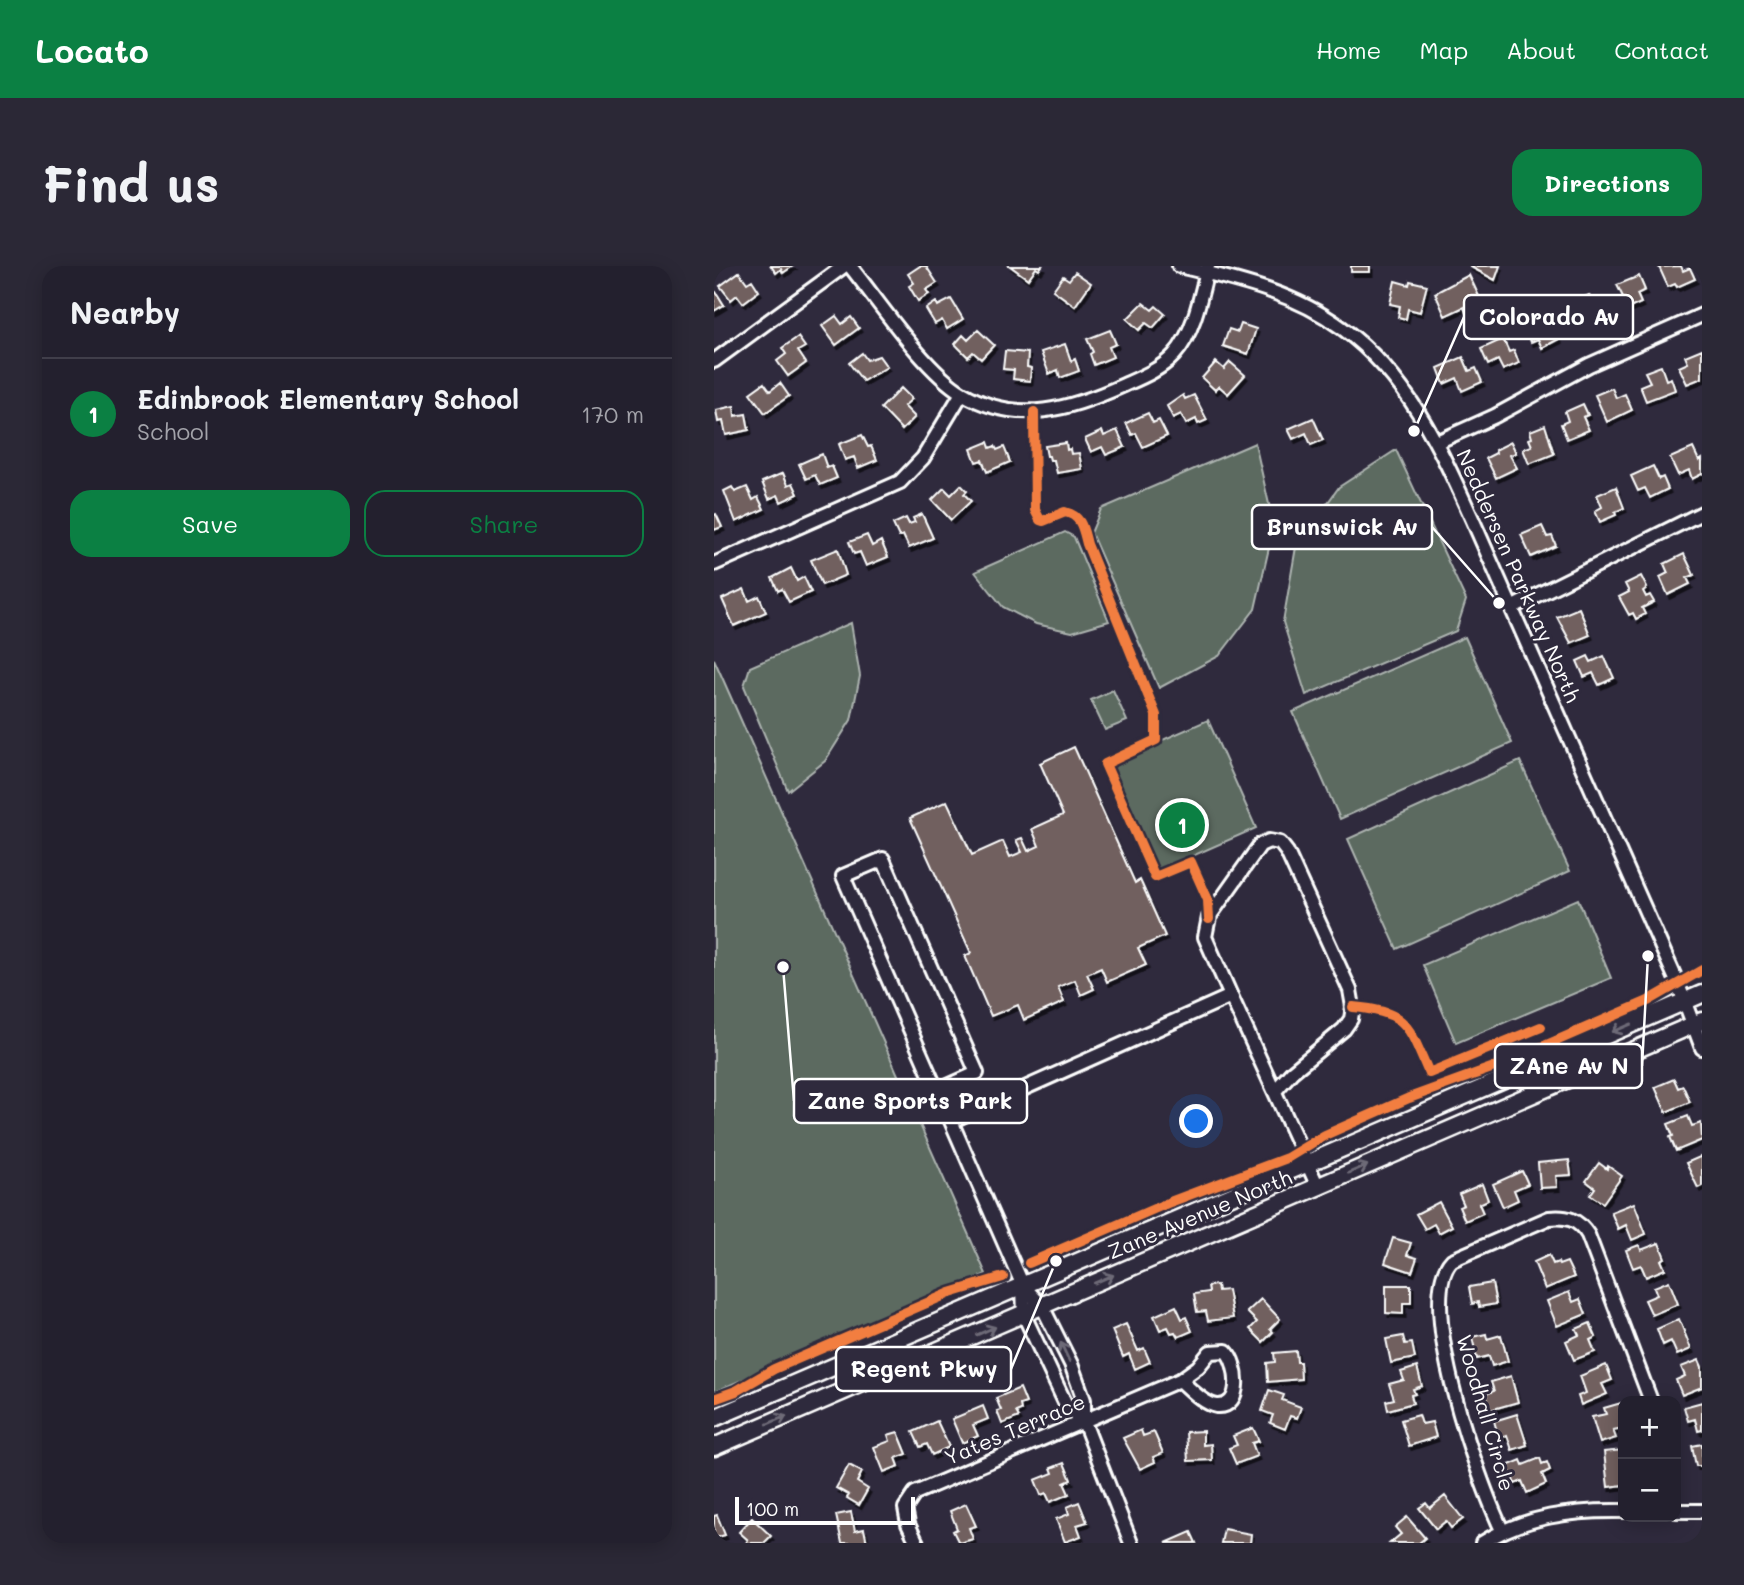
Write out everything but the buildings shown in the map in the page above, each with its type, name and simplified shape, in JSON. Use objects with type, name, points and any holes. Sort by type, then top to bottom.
[{"type":"main road","name":"Zane Avenue North","points":[[714,1418],[1702,994]]},
{"type":"main road","name":"Zane Avenue North","points":[[714,1447],[1698,1023]]},
{"type":"street","points":[[714,361],[844,266]]},
{"type":"street","points":[[850,266],[935,370],[962,393],[982,403],[1009,410],[1054,410],[1090,400],[1163,366],[1187,337],[1207,269]]},
{"type":"street","name":"Neddersen Parkway North","points":[[1179,266],[1207,269],[1293,299],[1343,328],[1403,388],[1437,442],[1685,1001],[1698,1023],[1702,1048]]},
{"type":"street","points":[[1437,442],[1494,416],[1589,365],[1702,315]]},
{"type":"street","points":[[714,564],[900,482],[923,458],[962,393]]},
{"type":"street","points":[[1511,608],[1700,517]]},
{"type":"street","points":[[1275,1091],[1292,1072],[1344,1029],[1351,1019],[1353,1007],[1350,990],[1287,852],[1280,843],[1269,841],[1260,845],[1209,918],[1205,937],[1318,1186]]},
{"type":"street","points":[[937,1091],[977,1073],[883,859],[843,876],[937,1091],[951,1121],[1023,1286],[1042,1306],[1071,1364],[1084,1400],[1084,1422],[1131,1543]]},
{"type":"street","points":[[951,1121],[1231,996]]},
{"type":"street","name":"Woodhall Circle","points":[[1502,1530],[1482,1485],[1441,1338],[1440,1285],[1445,1267],[1452,1261],[1549,1218],[1572,1218],[1582,1225],[1588,1235],[1649,1396]]},
{"type":"street","points":[[1023,1286],[1024,1315],[1068,1409],[1084,1422]]},
{"type":"street","name":"Yates Terrace","points":[[917,1543],[908,1524],[905,1508],[915,1493],[1180,1380],[1198,1367],[1210,1352],[1226,1351],[1236,1366],[1236,1389],[1233,1399],[1226,1404],[1217,1406],[1209,1402],[1180,1380]]},
{"type":"street","points":[[1482,1543],[1502,1530],[1564,1513],[1618,1511]]},
{"type":"street","points":[[1681,1511],[1702,1511]]},
{"type":"green space","points":[[1255,443],[1274,526],[1255,609],[1219,656],[1159,688],[1091,533],[1101,509]]},
{"type":"green space","points":[[1396,450],[1466,600],[1456,631],[1306,695],[1283,622],[1296,547],[1339,487]]},
{"type":"green space","points":[[1065,532],[1074,537],[1109,621],[1072,632],[1036,624],[1003,607],[975,572]]},
{"type":"green space","points":[[851,623],[860,676],[851,720],[825,761],[788,791],[744,686],[750,667]]},
{"type":"green space","points":[[1465,637],[1512,743],[1340,819],[1293,712]]},
{"type":"green space","points":[[714,659],[986,1274],[714,1392]]},
{"type":"green space","points":[[1113,690],[1127,721],[1105,730],[1091,700]]},
{"type":"green space","points":[[1208,720],[1256,828],[1156,872],[1108,764]]},
{"type":"green space","points":[[1520,761],[1570,871],[1397,949],[1348,839]]},
{"type":"green space","points":[[1578,899],[1611,978],[1456,1043],[1423,965]]},
{"type":"cycle path","points":[[1034,412],[1035,510],[1043,521],[1065,512],[1081,524],[1156,715],[1156,740],[1105,764],[1155,877],[1191,862],[1208,900],[1209,919]]},
{"type":"cycle path","points":[[1029,1263],[1170,1202],[1287,1158],[1325,1135],[1409,1098],[1505,1063],[1648,1001],[1702,970]]},
{"type":"cycle path","points":[[1353,1007],[1386,1013],[1404,1024],[1429,1073],[1541,1027]]},
{"type":"cycle path","points":[[714,1399],[736,1391],[774,1369],[950,1293],[1003,1277]]},
{"type":"place","name":"Colorado Av","points":[[1414,431]]},
{"type":"place","name":"Brunswick Av","points":[[1499,603]]},
{"type":"place","name":"Edinbrook Elementary School","points":[[1182,825]]},
{"type":"place","name":"ZAne Av N","points":[[1648,956]]},
{"type":"place","name":"Zane Sports Park","points":[[783,967]]},
{"type":"place","name":"Regent Pkwy","points":[[1056,1261]]}]
